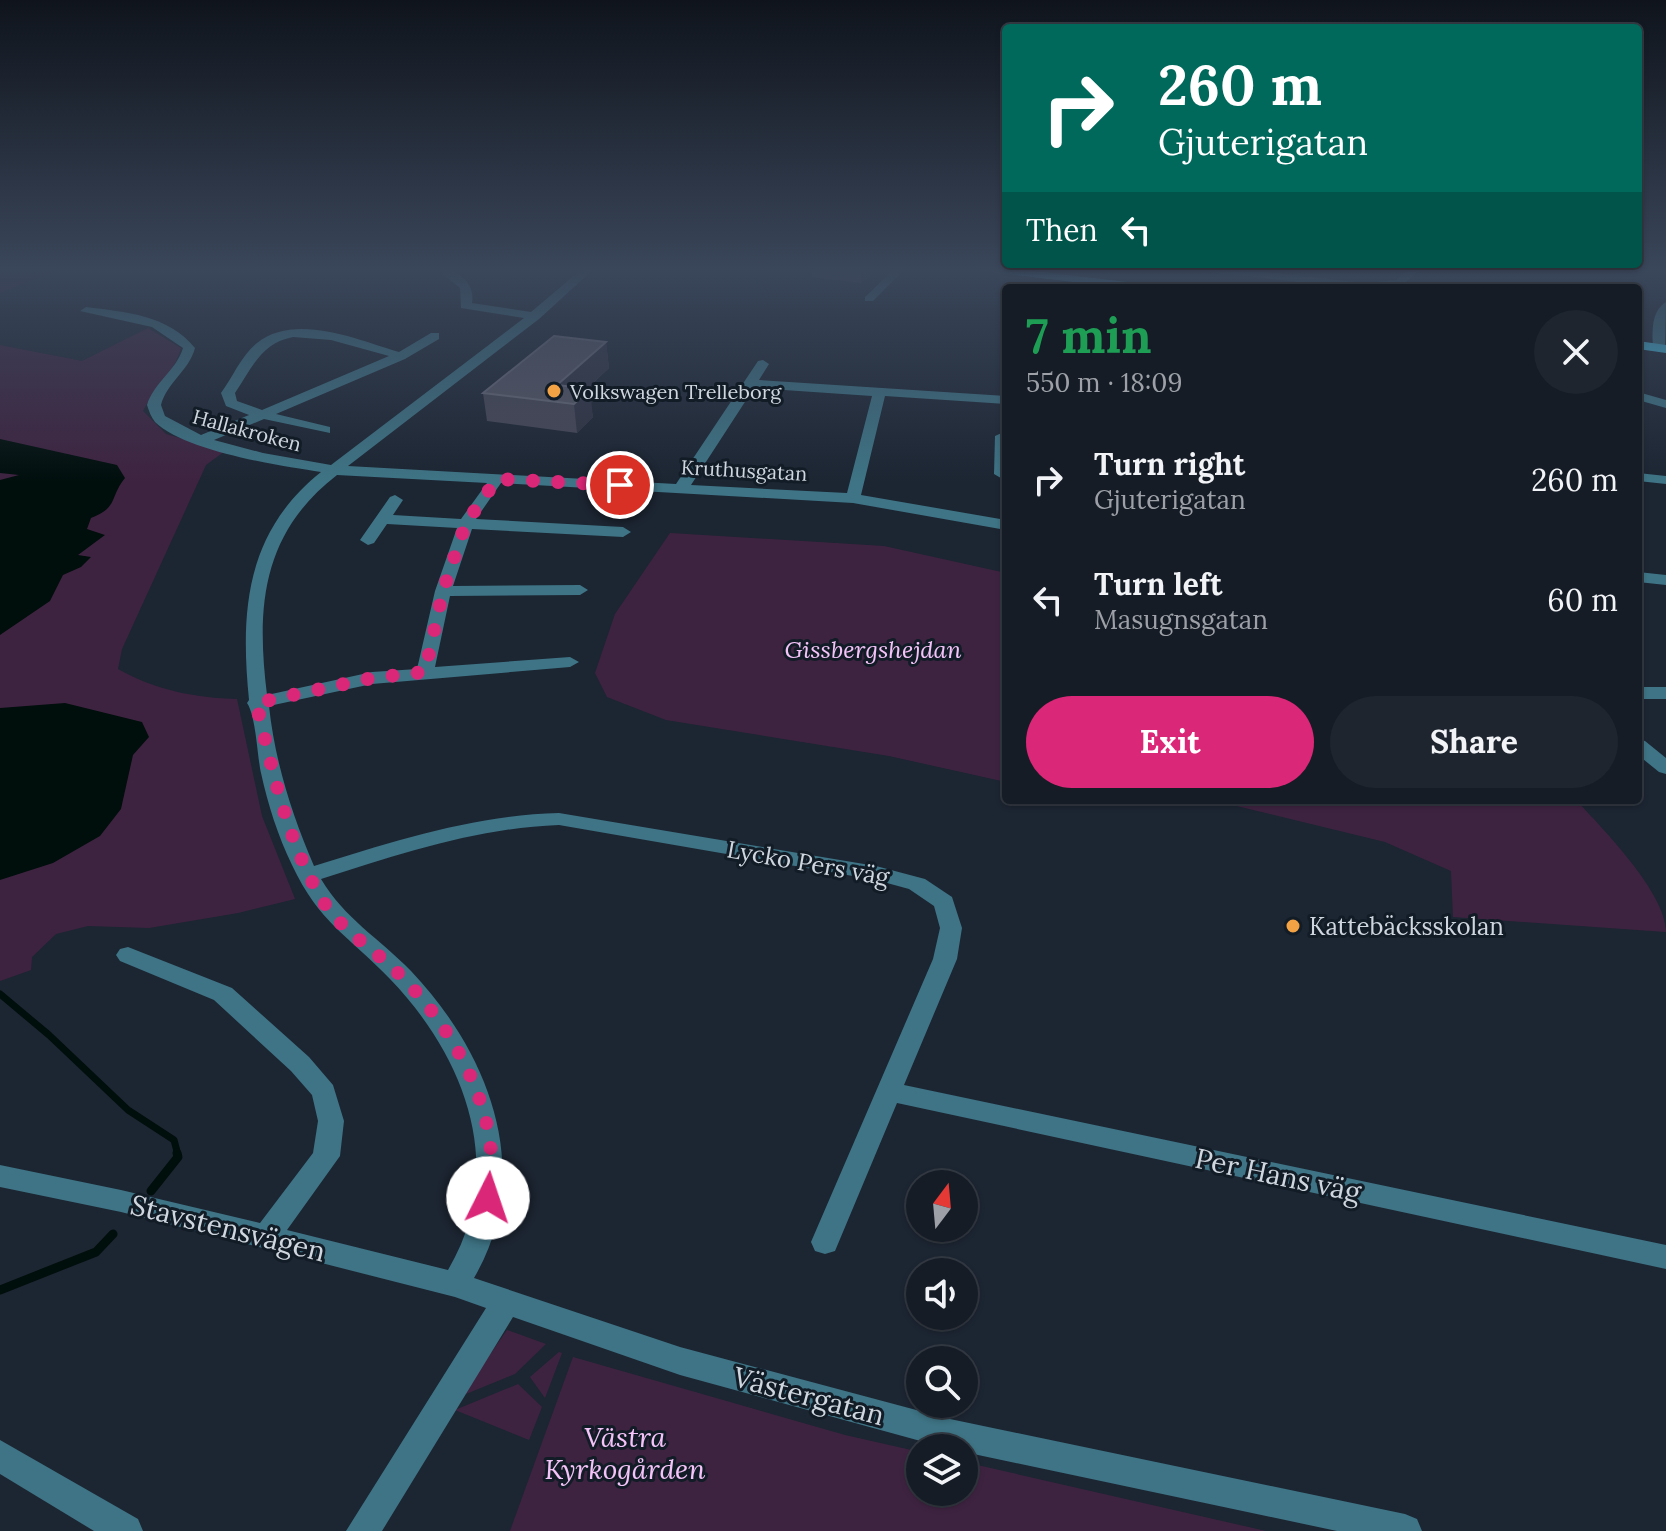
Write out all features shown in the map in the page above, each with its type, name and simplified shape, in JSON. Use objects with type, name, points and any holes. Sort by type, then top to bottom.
[{"type":"main road","points":[[1642,346],[1662,348]]},
{"type":"street","name":"Hallakroken","points":[[182,339],[189,348],[188,359],[163,388],[154,404],[155,416],[162,424],[200,441],[334,470]]},
{"type":"street","points":[[270,339],[228,393],[231,403],[260,415],[325,430]]},
{"type":"street","points":[[334,339],[401,356]]},
{"type":"street","points":[[200,441],[401,356],[429,339]]},
{"type":"street","points":[[455,1284],[478,1242],[493,1176],[485,1111],[458,1049],[405,979],[341,924],[322,899],[291,839],[256,703],[253,620],[261,571],[273,537],[302,500],[334,470],[504,339]]},
{"type":"street","points":[[681,488],[763,364]]},
{"type":"street","points":[[752,384],[1002,400]]},
{"type":"street","points":[[853,498],[879,394]]},
{"type":"street","points":[[1642,397],[1666,404]]},
{"type":"street","points":[[1002,436],[1002,475]]},
{"type":"street","name":"Kruthusgatan","points":[[334,470],[853,498],[1002,524]]},
{"type":"street","points":[[1642,477],[1666,480]]},
{"type":"street","points":[[425,672],[443,591],[466,523],[497,479]]},
{"type":"street","points":[[368,540],[395,500]]},
{"type":"street","points":[[382,519],[623,532]]},
{"type":"street","points":[[1642,577],[1666,580]]},
{"type":"street","points":[[443,591],[580,590]]},
{"type":"street","points":[[256,703],[372,678],[570,662]]},
{"type":"street","points":[[1642,693],[1666,693]]},
{"type":"street","points":[[1642,748],[1666,768]]},
{"type":"street","name":"Lycko Pers väg","points":[[310,875],[480,826],[519,818],[546,819],[876,873],[917,884],[944,902],[951,928],[945,959],[825,1242]]},
{"type":"street","points":[[128,955],[223,994],[300,1064],[324,1092],[331,1121],[326,1156],[265,1238]]},
{"type":"street","name":"Per Hans väg","points":[[891,1092],[1666,1257]]},
{"type":"street","name":"Stavstensvägen","points":[[0,1176],[121,1201],[455,1284]]},
{"type":"street","name":"Västergatan","points":[[455,1284],[680,1361],[950,1434],[1405,1531]]},
{"type":"street","points":[[363,1531],[507,1301]]},
{"type":"street","points":[[0,1456],[126,1531]]},
{"type":"green space","points":[[125,339],[167,339],[181,348],[143,411],[166,434],[225,451],[206,465],[122,649],[118,669],[176,692],[237,699],[262,816],[295,899],[238,913],[149,928],[88,926],[56,934],[32,957],[31,970],[0,981],[0,345],[82,361]]},
{"type":"green space","name":"Gissbergshejdan","points":[[670,533],[884,546],[1002,572],[1002,781],[889,756],[666,720],[607,697],[595,673],[615,614]]},
{"type":"green space","points":[[1228,804],[1580,804],[1645,881],[1663,916],[1666,932],[1453,917],[1451,871],[1385,842]]},
{"type":"green space","points":[[507,1330],[546,1344],[515,1374],[461,1396]]},
{"type":"green space","points":[[559,1352],[562,1353],[545,1398],[530,1377]]},
{"type":"green space","name":"Västra Kyrkogården","points":[[573,1357],[845,1435],[906,1449],[906,1506],[978,1506],[978,1465],[1266,1531],[510,1531]]},
{"type":"green space","points":[[518,1384],[542,1407],[529,1440],[455,1410]]},
{"type":"shaded area","points":[[0,439],[117,465],[125,478],[110,506],[91,518],[87,529],[105,535],[78,555],[91,557],[81,567],[63,575],[50,601],[0,635],[0,480],[19,475],[0,473]]},
{"type":"shaded area","points":[[65,703],[142,722],[149,737],[133,755],[121,809],[100,836],[53,863],[0,880],[0,708]]},
{"type":"building","points":[[550,339],[606,342],[557,385],[590,389],[574,404],[483,393]]},
{"type":"waterway","points":[[0,994],[49,1035],[128,1110],[174,1140],[178,1155]]},
{"type":"waterway","points":[[151,1191],[178,1157],[177,1153]]},
{"type":"waterway","points":[[0,1290],[96,1252],[113,1234]]},
{"type":"place","name":"Volkswagen Trelleborg","points":[[554,391]]},
{"type":"place","name":"Kattebäcksskolan","points":[[1293,926]]},
{"type":"route","points":[[488,1198],[493,1176],[485,1111],[458,1049],[405,979],[341,924],[322,899],[291,839],[256,703],[372,678],[425,672],[443,591],[466,523],[497,479],[620,485]]}]
